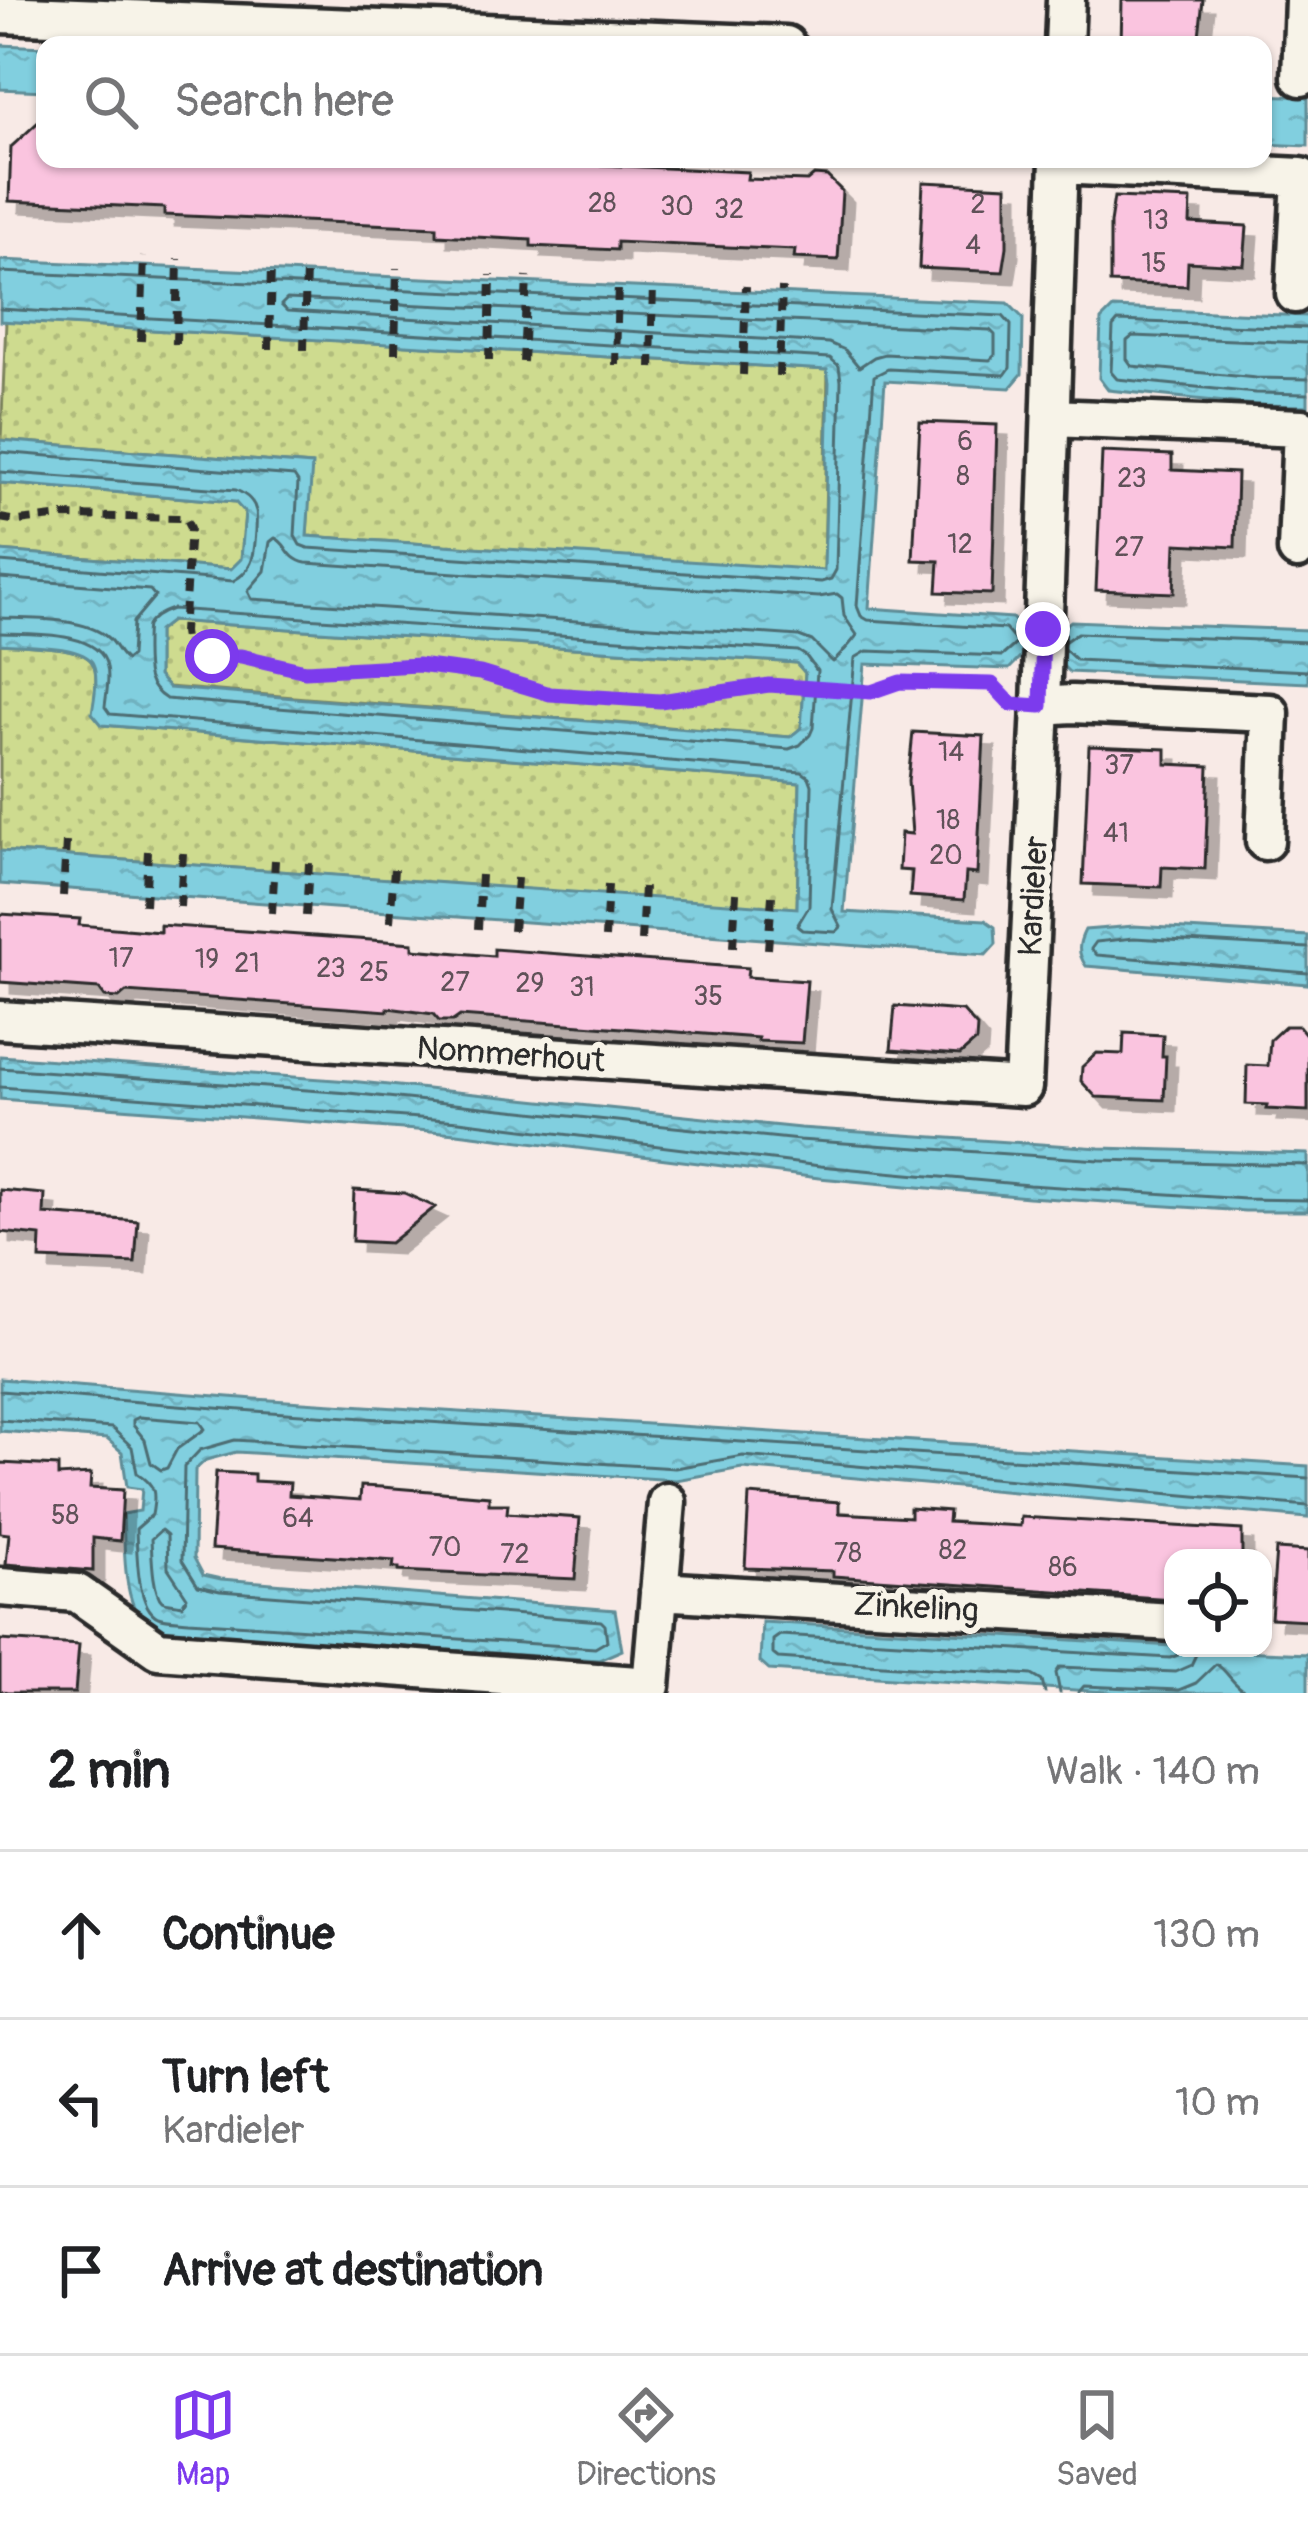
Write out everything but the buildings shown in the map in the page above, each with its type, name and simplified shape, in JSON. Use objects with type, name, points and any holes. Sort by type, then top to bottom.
[{"type":"street","points":[[1064,36],[1066,0]]},
{"type":"street","points":[[1301,77],[1304,0]]},
{"type":"street","points":[[0,14],[558,36]]},
{"type":"street","name":"Kardieler","points":[[1023,1087],[1059,168]]},
{"type":"street","name":"Kardieler","points":[[1156,168],[1301,177],[1295,294]]},
{"type":"street","points":[[1051,418],[1302,428],[1297,550]]},
{"type":"street","points":[[1041,706],[1270,712],[1265,841]]},
{"type":"street","name":"Nommerhout","points":[[0,1020],[1023,1087]]},
{"type":"street","points":[[0,1587],[77,1593],[158,1650],[651,1686],[667,1502]]},
{"type":"street","name":"Zinkeling","points":[[659,1591],[1164,1621]]},
{"type":"path","points":[[141,341],[144,256]]},
{"type":"path","points":[[176,344],[178,260]]},
{"type":"path","points":[[269,349],[271,265]]},
{"type":"path","points":[[304,350],[306,266]]},
{"type":"path","points":[[395,353],[397,268]]},
{"type":"path","points":[[489,360],[491,275]]},
{"type":"path","points":[[523,362],[527,277]]},
{"type":"path","points":[[616,365],[617,281]]},
{"type":"path","points":[[651,368],[653,284]]},
{"type":"path","points":[[743,375],[746,286]]},
{"type":"path","points":[[779,376],[782,288]]},
{"type":"path","points":[[0,518],[185,518],[190,528],[183,632],[191,653],[241,656],[305,671],[418,665],[480,673],[550,694],[660,701],[769,685],[871,692],[900,682],[992,684],[1011,704],[1041,706]]},
{"type":"path","points":[[63,896],[66,842]]},
{"type":"path","points":[[145,904],[148,851]]},
{"type":"path","points":[[180,907],[183,853]]},
{"type":"path","points":[[272,914],[275,860]]},
{"type":"path","points":[[306,916],[309,863]]},
{"type":"path","points":[[390,922],[394,869]]},
{"type":"path","points":[[478,929],[481,875]]},
{"type":"path","points":[[513,932],[517,878]]},
{"type":"path","points":[[605,938],[608,885]]},
{"type":"path","points":[[640,940],[644,887]]},
{"type":"path","points":[[733,946],[736,893]]},
{"type":"path","points":[[769,949],[772,896]]},
{"type":"green space","points":[[6,321],[828,370],[824,571],[307,536],[311,465],[1,440]]},
{"type":"green space","points":[[0,483],[236,502],[245,513],[241,560],[231,569],[0,551]]},
{"type":"green space","points":[[171,621],[797,663],[805,673],[801,728],[791,737],[168,687],[158,676],[158,631]]},
{"type":"green space","points":[[0,644],[65,649],[87,657],[96,675],[93,713],[103,725],[800,783],[797,909],[0,851]]},
{"type":"water","points":[[0,45],[36,47],[36,91],[0,89]]},
{"type":"water","points":[[1272,95],[1308,97],[1308,146],[1272,144]]},
{"type":"water","points":[[0,260],[1008,303],[1023,318],[1022,374],[1010,388],[885,381],[869,608],[1012,618],[1024,630],[1058,631],[1071,621],[1308,630],[1308,683],[1069,672],[1056,659],[1020,658],[1009,669],[865,664],[844,912],[985,920],[995,927],[996,944],[986,955],[0,884],[0,851],[797,908],[800,783],[102,725],[92,713],[96,675],[87,657],[65,649],[0,644],[0,551],[231,569],[241,559],[245,513],[235,502],[0,483],[0,440],[312,465],[307,536],[824,570],[829,382],[827,370],[0,321]],"holes":[[[171,621],[796,663],[805,673],[801,728],[790,737],[169,688],[158,676],[158,631]]]},
{"type":"water","points":[[1113,308],[1308,316],[1308,406],[1108,390],[1099,378],[1101,320]]},
{"type":"water","points":[[1134,926],[1308,936],[1308,984],[1086,966],[1080,948],[1085,930]]},
{"type":"water","points":[[0,1056],[350,1081],[800,1128],[1100,1148],[1308,1154],[1308,1211],[1028,1197],[819,1178],[457,1133],[0,1099]]},
{"type":"water","points":[[0,1379],[1308,1466],[1308,1518],[742,1468],[676,1480],[236,1452],[206,1460],[195,1470],[194,1558],[203,1575],[615,1610],[622,1650],[599,1660],[167,1631],[140,1618],[129,1591],[123,1514],[140,1511],[142,1489],[127,1487],[122,1452],[107,1439],[0,1431]]},
{"type":"water","points":[[762,1622],[1164,1645],[1164,1657],[1308,1654],[1308,1693],[1121,1693],[769,1670],[760,1662]]},
{"type":"route","points":[[212,656],[241,656],[305,671],[418,665],[480,673],[550,694],[660,701],[769,685],[871,692],[900,682],[992,684],[1011,704],[1041,706],[1043,629]]}]
